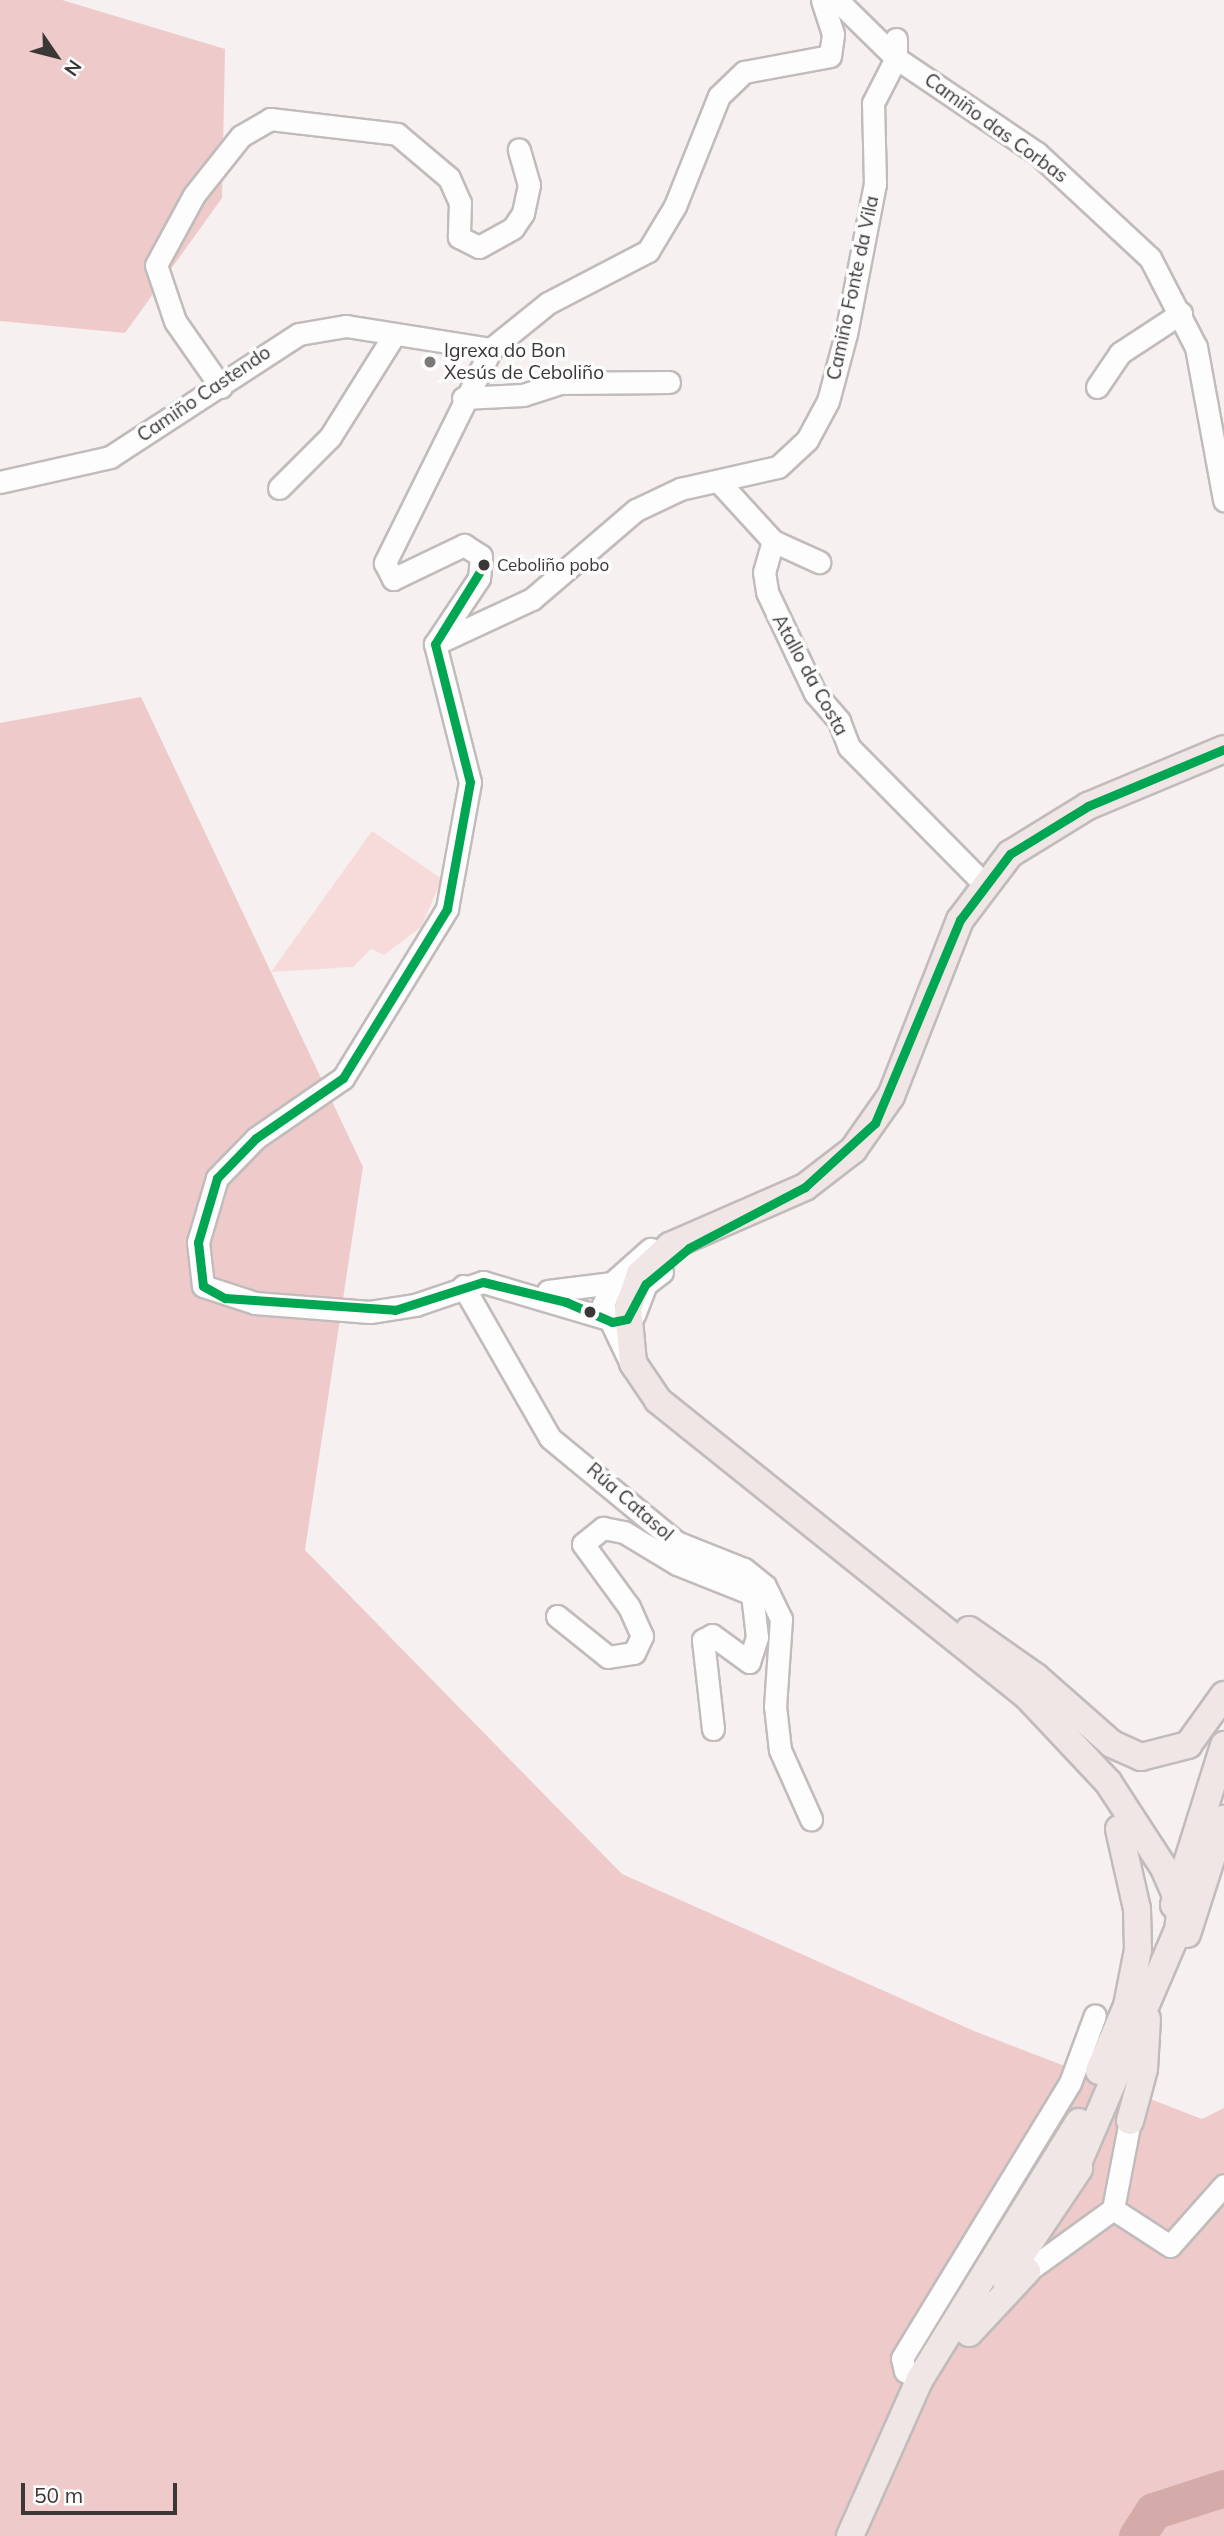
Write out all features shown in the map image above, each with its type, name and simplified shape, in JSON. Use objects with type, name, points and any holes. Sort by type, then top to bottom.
[{"type":"main road","points":[[1060,2176],[1147,2011],[1178,1930],[1177,1897],[1133,1818],[1087,1757],[1027,1696],[708,1440],[642,1364],[624,1301],[652,1259],[686,1239],[730,1223],[805,1187],[875,1123],[960,920],[983,883],[1029,839],[1088,806],[1224,749]]},
{"type":"main road","points":[[642,1364],[643,1318],[663,1272],[730,1223]]},
{"type":"main road","points":[[904,1597],[1005,1653],[1127,1753],[1160,1757],[1188,1745],[1224,1695]]},
{"type":"main road","points":[[1060,2176],[1129,2024],[1177,1897],[1224,1745]]},
{"type":"main road","points":[[1087,1757],[1118,1829],[1154,1892],[1177,1897]]},
{"type":"main road","points":[[1177,1897],[1197,1869],[1224,1781]]},
{"type":"main road","points":[[1130,2121],[1147,2040],[1224,1819]]},
{"type":"main road","points":[[1060,2176],[1134,1981],[1137,1909],[1118,1829]]},
{"type":"main road","points":[[867,2536],[909,2434],[963,2327],[1147,2040],[1147,2011]]},
{"type":"main road","points":[[850,2536],[920,2379],[963,2327],[1033,2267]]},
{"type":"street","points":[[663,1272],[624,1301],[525,1290],[483,1282],[463,1286],[415,1305],[370,1312],[225,1298],[203,1286],[198,1242],[217,1178],[256,1138],[343,1078],[447,909],[470,782],[435,644],[479,578],[481,555],[464,545],[393,579],[385,563],[426,488],[463,398],[491,349],[548,303],[648,251],[675,206],[704,124],[719,96],[744,72],[830,56],[833,34],[822,0]]},
{"type":"street","name":"Camiño das Corbas","points":[[837,0],[1078,187],[1150,258],[1181,313],[1196,347],[1224,500]]},
{"type":"street","name":"Camiño Fonte da Vila","points":[[435,644],[532,599],[636,510],[680,489],[778,467],[807,440],[828,401],[875,184],[873,103],[896,48]]},
{"type":"street","points":[[221,387],[176,321],[156,265],[194,195],[241,135],[271,119],[397,134],[449,178],[460,203],[459,237],[479,247],[513,228],[523,213],[528,185],[519,149]]},
{"type":"street","points":[[1097,387],[1120,353],[1181,313]]},
{"type":"street","name":"Camiño Castendo","points":[[0,482],[110,457],[221,387],[267,349],[299,334],[346,327],[392,338],[452,341],[491,349]]},
{"type":"street","points":[[279,488],[330,437],[392,338]]},
{"type":"street","points":[[463,398],[523,395],[560,383],[669,382]]},
{"type":"street","points":[[719,482],[773,541],[819,562]]},
{"type":"street","name":"Atallo da Costa","points":[[773,541],[764,572],[766,592],[815,693],[839,721],[849,747],[983,883]]},
{"type":"street","name":"Rúa Catasol","points":[[463,1286],[550,1438],[676,1542],[744,1569],[781,1619],[775,1706],[780,1750],[811,1819]]},
{"type":"street","points":[[525,1290],[624,1301]]},
{"type":"street","points":[[557,1616],[608,1657],[634,1653],[642,1636],[629,1607],[583,1544],[603,1528],[624,1532],[677,1564],[758,1590],[757,1637],[748,1662],[712,1635],[703,1640],[713,1730]]},
{"type":"street","points":[[920,2379],[905,2371],[902,2358],[932,2304],[1011,2187],[1070,2083],[1095,2015]]},
{"type":"street","points":[[1113,2209],[1115,2174],[1130,2121]]},
{"type":"street","points":[[1113,2209],[1170,2246],[1224,2185]]},
{"type":"street","points":[[1033,2267],[1113,2209]]},
{"type":"street","points":[[932,2304],[963,2327]]},
{"type":"shaded area","points":[[0,0],[62,0],[225,49],[222,198],[125,333],[0,321]]},
{"type":"shaded area","points":[[141,697],[363,1167],[305,1550],[622,1874],[974,2031],[1202,2119],[1224,2108],[1224,2536],[0,2536],[0,723]]},
{"type":"shaded area","points":[[372,831],[442,879],[421,927],[384,955],[371,949],[353,967],[271,972]]},
{"type":"waterway","points":[[1137,2536],[1153,2511],[1224,2488]]},
{"type":"transit line","points":[[435,644],[484,565]]},
{"type":"transit line","points":[[435,644],[470,782],[447,909],[343,1078],[256,1138],[217,1178],[198,1242],[203,1286],[225,1298],[395,1310],[483,1282],[566,1302],[612,1322],[627,1319],[646,1284],[689,1248],[805,1187],[875,1123],[960,920],[1010,854],[1088,806],[1224,749]]},
{"type":"place","name":"Igrexa do Bon Xesús de Ceboliño","points":[[430,362]]},
{"type":"place","name":"Ceboliño pobo","points":[[484,565]]}]
